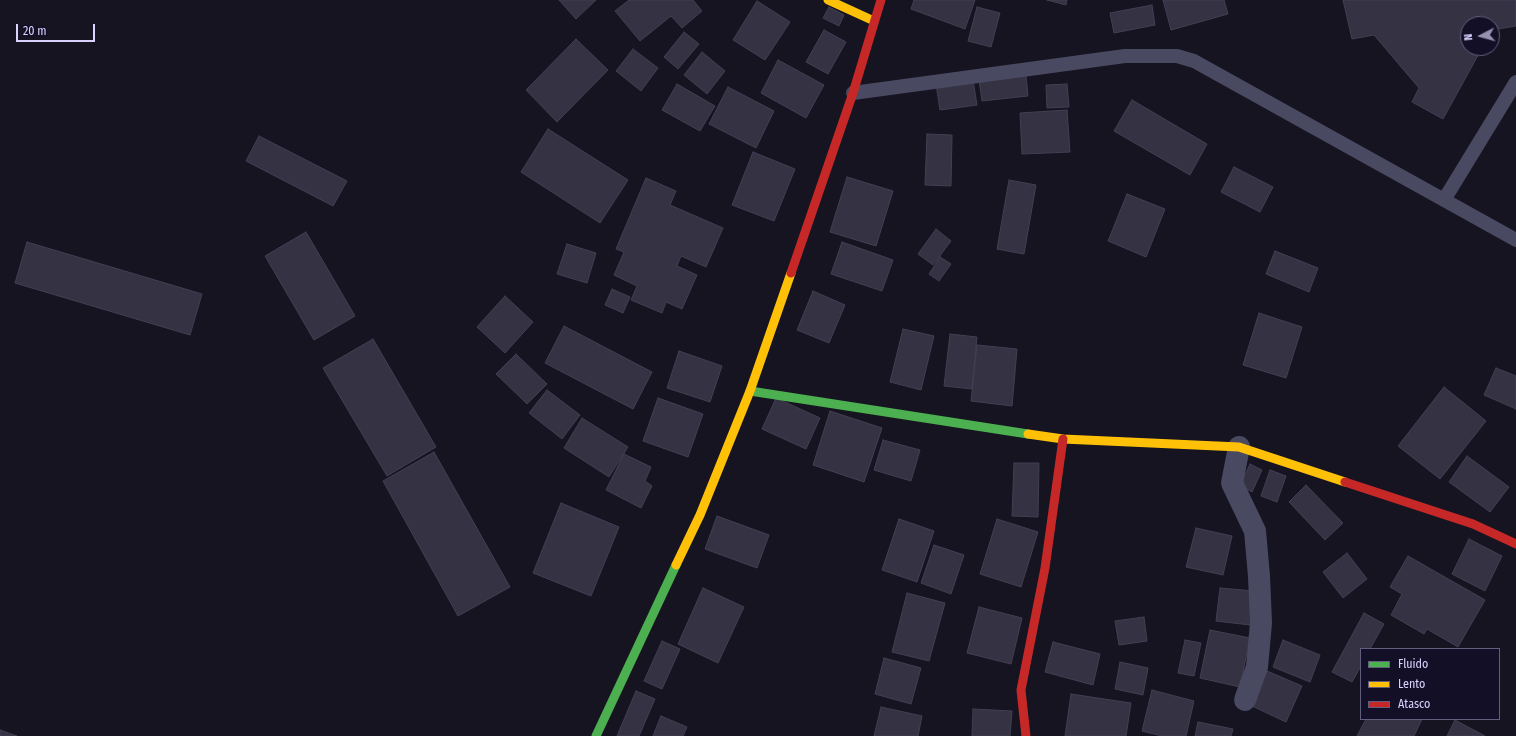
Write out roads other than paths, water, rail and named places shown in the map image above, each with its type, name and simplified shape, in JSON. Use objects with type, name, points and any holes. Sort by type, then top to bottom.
[{"type":"street","points":[[828,0],[874,21]]},
{"type":"street","points":[[596,736],[700,515],[750,391],[854,93],[881,0]]},
{"type":"street","points":[[750,391],[1063,439],[1239,447],[1473,524],[1516,544]]},
{"type":"street","points":[[1026,736],[1021,690],[1045,568],[1063,439]]},
{"type":"street","points":[[1239,447],[1232,483],[1255,531],[1261,624],[1257,668],[1245,700]]},
{"type":"lane","points":[[854,93],[1125,56],[1176,56],[1194,61],[1516,240]]},
{"type":"lane","points":[[1444,200],[1516,82]]}]
